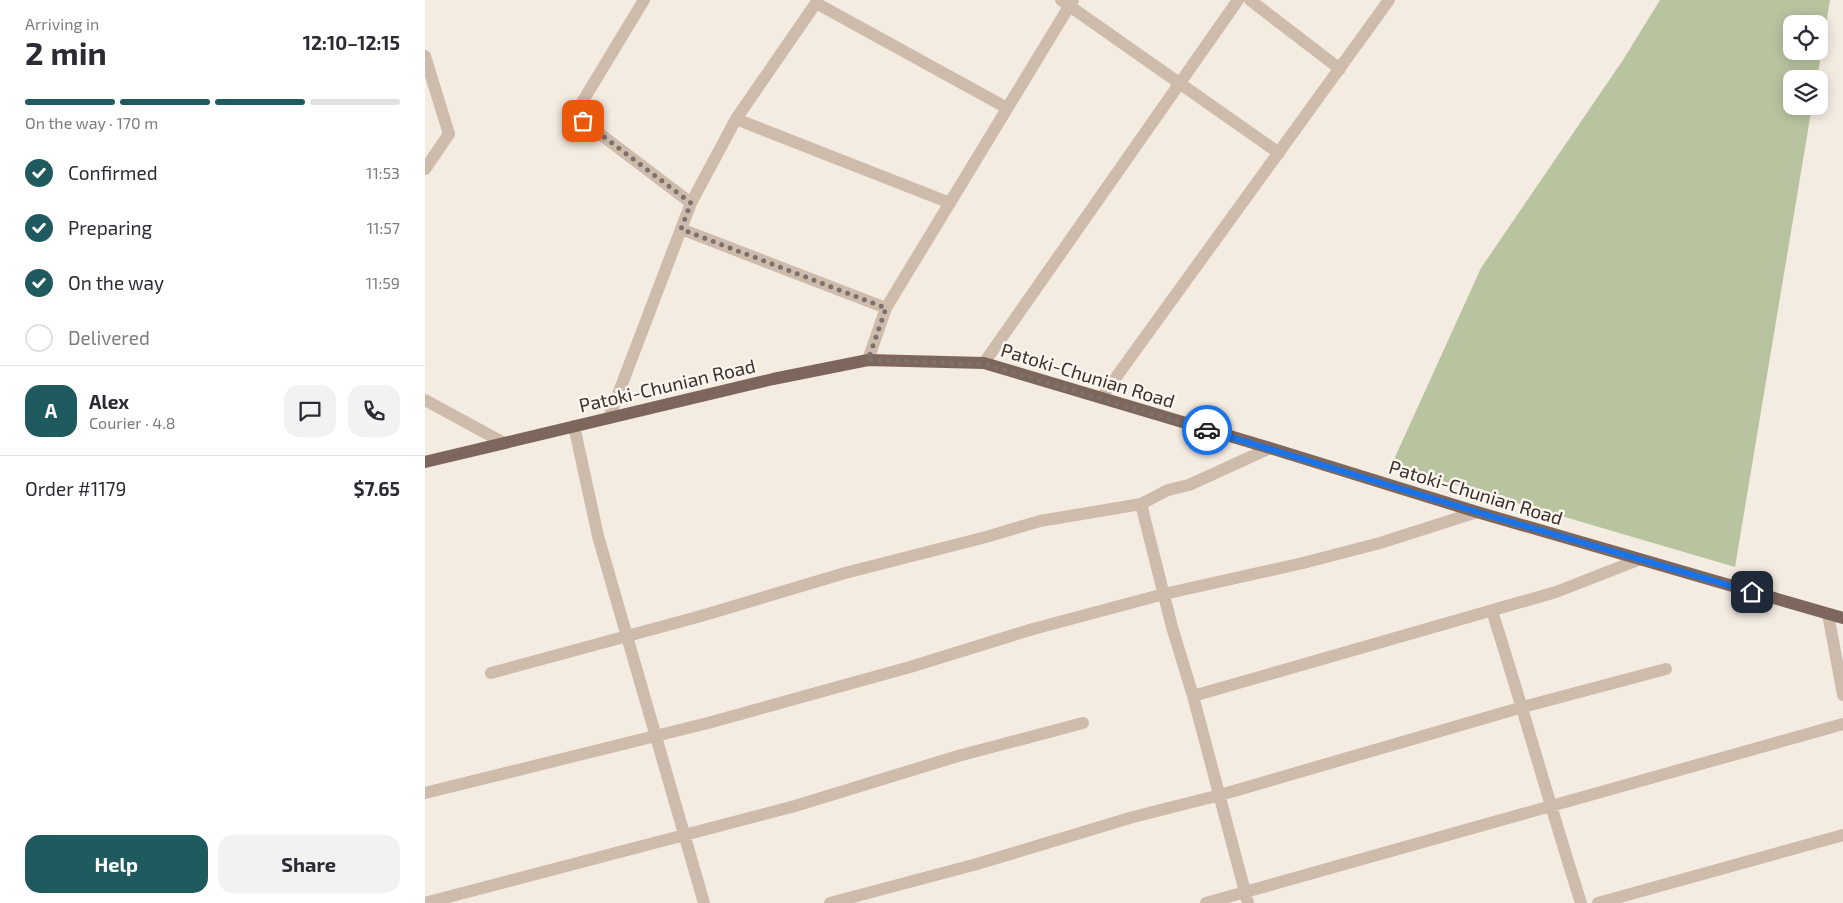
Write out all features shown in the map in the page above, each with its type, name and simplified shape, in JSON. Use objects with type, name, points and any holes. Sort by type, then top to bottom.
[{"type":"main road","name":"Patoki-Chunian Road","points":[[425,462],[773,379],[868,360],[984,364],[1270,448],[1638,560],[1843,618]]},
{"type":"street","points":[[644,0],[578,109],[579,116],[691,203]]},
{"type":"street","points":[[984,364],[1238,0]]},
{"type":"street","points":[[1250,0],[1339,69]]},
{"type":"street","points":[[1101,398],[1389,0]]},
{"type":"street","points":[[609,418],[691,203],[736,120],[817,2],[1007,108]]},
{"type":"street","points":[[868,360],[886,308],[1007,108],[1068,2],[1279,154]]},
{"type":"street","points":[[425,56],[449,134],[425,169]]},
{"type":"street","points":[[736,120],[950,203]]},
{"type":"street","points":[[681,229],[886,308]]},
{"type":"street","points":[[425,400],[503,442]]},
{"type":"street","points":[[574,426],[598,536],[704,903]]},
{"type":"street","points":[[491,673],[626,637],[845,573],[1040,521],[1141,504],[1168,490],[1189,485],[1270,448]]},
{"type":"street","points":[[1141,504],[1246,898]]},
{"type":"street","points":[[425,793],[656,736],[900,670],[1033,629],[1164,594],[1303,563],[1380,543],[1477,512]]},
{"type":"street","points":[[1193,696],[1556,592],[1638,560]]},
{"type":"street","points":[[1492,611],[1523,707],[1550,806],[1581,903]]},
{"type":"street","points":[[1827,614],[1843,695]]},
{"type":"street","points":[[830,903],[977,864],[1133,817],[1220,795],[1523,707],[1666,669]]},
{"type":"street","points":[[425,903],[795,806],[958,756],[1083,723]]},
{"type":"street","points":[[1206,903],[1246,898],[1550,806],[1843,724]]},
{"type":"street","points":[[1598,903],[1843,835]]},
{"type":"green space","points":[[1660,0],[1830,0],[1828,15],[1783,15],[1783,60],[1820,60],[1818,70],[1783,70],[1783,115],[1810,115],[1735,567],[1391,466],[1481,268],[1623,60]]},
{"type":"way so far","points":[[583,121],[691,203],[681,229],[886,308],[868,360],[984,364],[1207,430]]},
{"type":"route","points":[[1207,430],[1638,560],[1752,592]]}]
